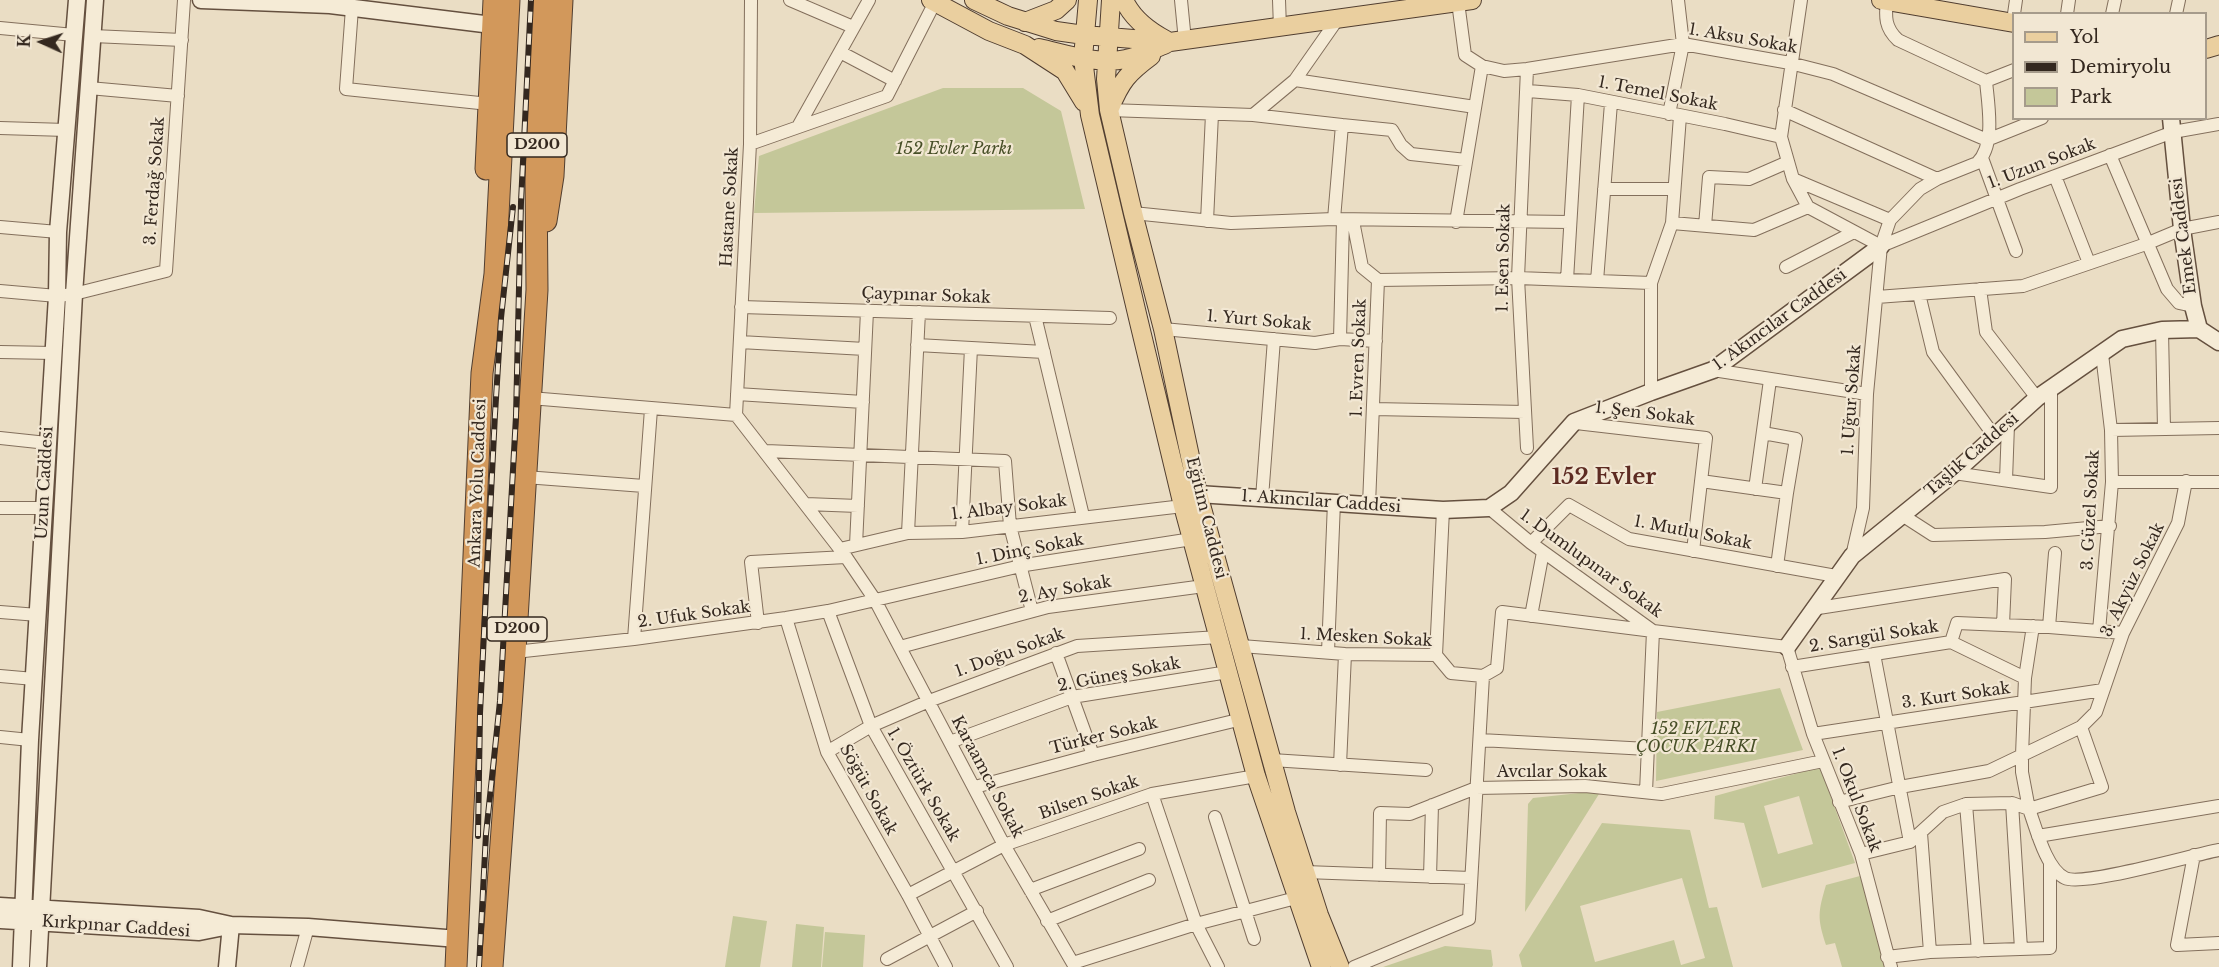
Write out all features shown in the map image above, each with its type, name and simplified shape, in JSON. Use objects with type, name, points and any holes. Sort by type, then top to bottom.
[{"type":"highway","name":"D200","points":[[482,373],[481,275],[494,0]]},
{"type":"highway","name":"Ankara Yolu Caddesi","points":[[456,967],[482,373],[495,274],[509,0]]},
{"type":"highway","name":"D200","points":[[492,967],[515,652],[537,290],[553,176],[557,2]]},
{"type":"main road","name":"Uzun Caddesi","points":[[21,967],[30,740],[57,296],[58,232],[77,0]]},
{"type":"main road","name":"Uzun Caddesi","points":[[38,967],[74,294],[95,0]]},
{"type":"main road","points":[[201,0],[330,3],[352,8],[372,5],[492,25]]},
{"type":"main road","points":[[974,0],[1025,22],[1056,31],[1177,41],[1465,1]]},
{"type":"main road","points":[[1025,22],[1056,10],[1067,0]]},
{"type":"main road","points":[[1088,0],[1083,58],[1090,115]]},
{"type":"main road","name":"Eğitim Caddesi","points":[[1111,0],[1106,60],[1109,110],[1163,329],[1198,494],[1305,872],[1340,967]]},
{"type":"main road","points":[[1124,0],[1136,18],[1152,32],[1177,41]]},
{"type":"main road","points":[[1885,0],[2012,19]]},
{"type":"main road","points":[[933,1],[989,31],[1025,45],[1083,58],[1127,59],[1177,41]]},
{"type":"main road","points":[[1109,110],[1116,91],[1129,73],[1177,41]]},
{"type":"main road","points":[[1025,45],[1065,71],[1079,91],[1090,115]]},
{"type":"main road","name":"Eğitim Caddesi","points":[[1090,115],[1204,585],[1256,776],[1321,967]]},
{"type":"main road","name":"Emek Caddesi","points":[[2172,125],[2182,229],[2193,306],[2199,328]]},
{"type":"main road","name":"1. Akıncılar Caddesi","points":[[1198,494],[1443,510],[1489,508],[1511,493],[1574,422],[1713,370],[1881,246]]},
{"type":"main road","points":[[2199,328],[2219,344]]},
{"type":"main road","name":"Taşlık Caddesi","points":[[1787,647],[1852,556],[1954,473],[2044,394],[2122,339],[2162,330],[2199,328]]},
{"type":"main road","name":"Kırkpınar Caddesi","points":[[0,906],[23,914],[199,932],[231,925],[308,927],[458,939]]},
{"type":"main road","name":"Kırkpınar Caddesi","points":[[0,920],[23,914]]},
{"type":"main road","points":[[227,967],[231,925]]},
{"type":"street","name":"3. Ferdağ Sokak","points":[[74,294],[166,271],[184,0]]},
{"type":"street","name":"Hastane Sokak","points":[[736,415],[750,144],[751,0]]},
{"type":"street","points":[[790,0],[854,27]]},
{"type":"street","points":[[799,125],[869,0]]},
{"type":"street","points":[[1177,41],[1181,0]]},
{"type":"street","points":[[1279,0],[1280,28]]},
{"type":"street","points":[[1651,392],[1651,283],[1672,223],[1675,115],[1683,44],[1678,0]]},
{"type":"street","points":[[1801,0],[1780,137],[1793,179],[1808,207],[1881,246],[1890,220],[1920,189],[1937,179],[1977,163],[1982,158],[1990,122],[1986,81]]},
{"type":"street","points":[[1885,0],[1888,31],[1898,40],[1986,81],[2012,70]]},
{"type":"street","points":[[750,144],[887,96],[933,1]]},
{"type":"street","points":[[1456,222],[1482,66],[1464,55],[1465,1]]},
{"type":"street","points":[[352,8],[346,89],[489,104]]},
{"type":"street","points":[[1253,115],[1295,80],[1336,20]]},
{"type":"street","points":[[0,28],[74,35]]},
{"type":"street","points":[[93,36],[182,40]]},
{"type":"street","name":"1. Aksu Sokak","points":[[1482,66],[1504,71],[1527,69],[1683,44],[1791,63],[1833,74],[1987,140]]},
{"type":"street","points":[[840,52],[895,81]]},
{"type":"street","name":"1. Esen Sokak","points":[[1527,69],[1528,91],[1518,278],[1527,448]]},
{"type":"street","points":[[1295,80],[1475,107]]},
{"type":"street","points":[[89,88],[178,96]]},
{"type":"street","name":"1. Temel Sokak","points":[[1528,91],[1578,95],[1780,137]]},
{"type":"street","points":[[1567,280],[1578,95]]},
{"type":"street","points":[[1597,281],[1611,103]]},
{"type":"street","points":[[1109,110],[1253,115],[1392,130],[1401,146],[1411,154],[1466,160]]},
{"type":"street","points":[[1784,110],[1937,179]]},
{"type":"street","points":[[1207,221],[1212,114]]},
{"type":"street","points":[[1987,140],[2037,120]]},
{"type":"street","points":[[1340,339],[1343,220],[1342,124]]},
{"type":"street","name":"1. Uzun Sokak","points":[[1881,246],[2110,155],[2172,125],[2219,125]]},
{"type":"street","points":[[0,128],[66,130]]},
{"type":"street","points":[[2110,155],[2146,244],[2170,294],[2179,303],[2193,306]]},
{"type":"street","points":[[1982,158],[2016,251]]},
{"type":"street","points":[[1705,226],[1709,177],[1749,179],[1788,162]]},
{"type":"street","points":[[2055,176],[2089,263]]},
{"type":"street","points":[[1793,179],[1890,220]]},
{"type":"street","points":[[1604,189],[1674,189]]},
{"type":"street","points":[[1672,223],[1754,230],[1808,207]]},
{"type":"street","points":[[1133,213],[1232,223],[1343,220],[1570,222]]},
{"type":"street","name":"1. Evren Sokak","points":[[1343,220],[1362,267],[1378,280],[1369,505]]},
{"type":"street","points":[[1876,297],[2023,286],[2146,244],[2182,229],[2219,222]]},
{"type":"street","points":[[0,227],[58,232]]},
{"type":"street","points":[[1786,267],[1854,232]]},
{"type":"street","name":"1. Uğur Sokak","points":[[1852,556],[1863,508],[1867,394],[1881,246]]},
{"type":"street","points":[[1378,280],[1518,278],[1651,283]]},
{"type":"street","points":[[1954,473],[2051,487],[2044,394],[1986,332],[1980,290]]},
{"type":"street","points":[[0,291],[57,296],[74,294]]},
{"type":"street","points":[[1918,294],[1933,352],[2002,431],[2006,480]]},
{"type":"street","name":"Çaypınar Sokak","points":[[741,307],[1110,318]]},
{"type":"street","points":[[856,544],[867,311]]},
{"type":"street","points":[[908,533],[919,312]]},
{"type":"street","points":[[1035,316],[1083,516]]},
{"type":"street","name":"1. Yurt Sokak","points":[[1163,329],[1315,343],[1340,339],[1376,341]]},
{"type":"street","points":[[2162,330],[2164,429]]},
{"type":"street","points":[[1262,498],[1275,339]]},
{"type":"street","points":[[740,342],[865,349]]},
{"type":"street","points":[[917,345],[1044,351]]},
{"type":"street","points":[[962,532],[970,348]]},
{"type":"street","points":[[0,352],[53,353]]},
{"type":"street","name":"3. Güzel Sokak","points":[[2099,631],[2110,526],[2112,482],[2110,430],[2102,354]]},
{"type":"street","points":[[1713,370],[1867,394]]},
{"type":"street","points":[[1755,489],[1770,380]]},
{"type":"street","points":[[737,394],[863,402]]},
{"type":"street","points":[[530,398],[736,415]]},
{"type":"street","points":[[634,639],[651,408]]},
{"type":"street","points":[[1373,409],[1525,412]]},
{"type":"street","name":"Karaamca Sokak","points":[[736,415],[843,553],[875,600],[1004,845],[1074,965]]},
{"type":"street","name":"1. Şen Sokak","points":[[1574,422],[1706,438],[1693,551]]},
{"type":"street","points":[[2110,430],[2219,428]]},
{"type":"street","points":[[1763,434],[1796,439],[1777,566]]},
{"type":"street","points":[[0,438],[47,443]]},
{"type":"street","points":[[766,451],[1005,461],[1010,526],[1032,611]]},
{"type":"street","points":[[525,477],[644,486]]},
{"type":"street","points":[[1701,481],[1787,493]]},
{"type":"street","name":"3. Akyüz Sokak","points":[[1839,802],[1900,787],[1989,771],[2081,727],[2096,712],[2123,633],[2178,523],[2186,481]]},
{"type":"street","points":[[2112,482],[2219,482]]},
{"type":"street","points":[[1328,652],[1334,502]]},
{"type":"street","points":[[806,504],[858,506]]},
{"type":"street","name":"1. Mutlu Sokak","points":[[1531,543],[1569,505],[1629,539],[1836,576]]},
{"type":"street","name":"1. Albay Sokak","points":[[758,623],[751,562],[843,553],[856,544],[908,533],[962,532],[1183,506]]},
{"type":"street","points":[[0,508],[43,508]]},
{"type":"street","name":"1. Dumlupınar Sokak","points":[[1489,508],[1531,543],[1653,632],[1787,647]]},
{"type":"street","points":[[1436,655],[1443,510]]},
{"type":"street","points":[[1902,515],[1933,535],[2045,532],[2110,526]]},
{"type":"street","name":"1. Dinç Sokak","points":[[875,600],[1020,566],[1192,539]]},
{"type":"street","points":[[1531,616],[1543,552]]},
{"type":"street","points":[[2049,627],[2055,553]]},
{"type":"street","points":[[1812,609],[2005,579],[2003,625]]},
{"type":"street","name":"2. Ay Sokak","points":[[900,647],[1048,607],[1204,585]]},
{"type":"street","name":"2. Ufuk Sokak","points":[[515,652],[758,623],[875,600]]},
{"type":"street","name":"1. Öztürk Sokak","points":[[828,611],[871,726],[953,872],[977,910],[1007,967]]},
{"type":"street","points":[[0,612],[38,615]]},
{"type":"street","points":[[1354,967],[1468,919],[1483,676],[1497,669],[1502,612],[1653,632],[1646,792]]},
{"type":"street","name":"Söğüt Sokak","points":[[786,618],[826,752],[908,896],[945,967]]},
{"type":"street","points":[[1951,642],[1957,623],[2123,633]]},
{"type":"street","points":[[1889,962],[1930,952],[2050,948],[2050,864],[2029,809],[2022,772],[2025,678],[2033,626]]},
{"type":"street","name":"1. Doğu Sokak","points":[[826,752],[871,726],[1056,652],[1077,646],[1219,637]]},
{"type":"street","name":"2. Sarıgül Sokak","points":[[1792,667],[1951,642],[2025,678]]},
{"type":"street","name":"1. Mesken Sokak","points":[[1241,646],[1345,654],[1436,655],[1451,673],[1483,676]]},
{"type":"street","name":"1. Okul Sokak","points":[[1787,647],[1813,734],[1861,854],[1889,962]]},
{"type":"street","points":[[1056,652],[1094,755]]},
{"type":"street","points":[[1340,765],[1345,654]]},
{"type":"street","points":[[1874,654],[1910,842]]},
{"type":"street","name":"2. Güneş Sokak","points":[[950,742],[1072,697],[1228,672]]},
{"type":"street","points":[[0,676],[34,679]]},
{"type":"street","name":"3. Kurt Sokak","points":[[1813,734],[2024,704],[2103,690]]},
{"type":"street","name":"Türker Sokak","points":[[975,787],[1242,719]]},
{"type":"street","points":[[1861,854],[1910,842],[1943,812],[1966,804],[2012,803],[2029,809],[2102,787],[2081,727]]},
{"type":"street","points":[[0,737],[30,740]]},
{"type":"street","points":[[1480,740],[1648,749]]},
{"type":"street","points":[[1272,760],[1426,770]]},
{"type":"street","name":"Avcılar Sokak","points":[[1379,875],[1380,813],[1410,814],[1476,788],[1585,786],[1662,794],[1823,761]]},
{"type":"street","name":"Bilsen Sokak","points":[[908,896],[1004,845],[1152,794],[1256,776]]},
{"type":"street","points":[[1152,794],[1196,924],[1218,967]]},
{"type":"street","points":[[2012,803],[2020,949]]},
{"type":"street","points":[[1966,804],[1978,951]]},
{"type":"street","points":[[1430,877],[1432,805]]},
{"type":"street","points":[[2038,836],[2219,806]]},
{"type":"street","points":[[1215,817],[1254,939]]},
{"type":"street","points":[[1921,833],[1930,952]]},
{"type":"street","points":[[1030,890],[1139,849]]},
{"type":"street","points":[[2050,864],[2065,878],[2089,880],[2219,849]]},
{"type":"street","points":[[2194,855],[2177,945],[2219,943]]},
{"type":"street","points":[[1305,872],[1471,878]]},
{"type":"street","points":[[1047,921],[1149,880]]},
{"type":"street","points":[[1074,965],[1196,924],[1296,898]]},
{"type":"street","points":[[886,959],[977,910]]},
{"type":"street","points":[[297,967],[308,927]]},
{"type":"street","points":[[38,967],[44,967]]},
{"type":"green space","name":"152 Evler Parkı","points":[[943,88],[1023,88],[1061,111],[1085,209],[754,213],[759,156]]},
{"type":"green space","name":"152 EVLER ÇOCUK PARKI","points":[[1780,688],[1803,750],[1656,781],[1657,712]]},
{"type":"green space","points":[[1820,767],[1855,863],[1762,888],[1744,823],[1714,819],[1715,796]],"holes":[[[1799,796],[1813,844],[1778,854],[1764,806]]]},
{"type":"green space","points":[[1589,792],[1599,794],[1525,912],[1528,804],[1533,798]]},
{"type":"green space","points":[[1602,823],[1690,830],[1709,908],[1717,907],[1733,967],[1522,967],[1519,955]],"holes":[[[1682,878],[1705,958],[1681,965],[1674,940],[1595,962],[1580,906]]]},
{"type":"green space","points":[[1860,876],[1887,967],[1842,967],[1835,943],[1826,945],[1823,936],[1820,915],[1826,885]]},
{"type":"green space","points":[[733,916],[767,921],[760,967],[725,967]]},
{"type":"green space","points":[[796,924],[824,927],[821,967],[792,967]]},
{"type":"green space","points":[[825,932],[865,935],[863,967],[822,967]]},
{"type":"green space","points":[[1445,946],[1491,950],[1493,965],[1492,967],[1383,967]]},
{"type":"railway","points":[[479,967],[486,834],[500,701],[516,416],[521,202],[531,0]]},
{"type":"railway","points":[[478,836],[480,713],[495,414],[501,318],[513,207]]},
{"type":"district","name":"152 Evler","points":[[1604,478]]}]
